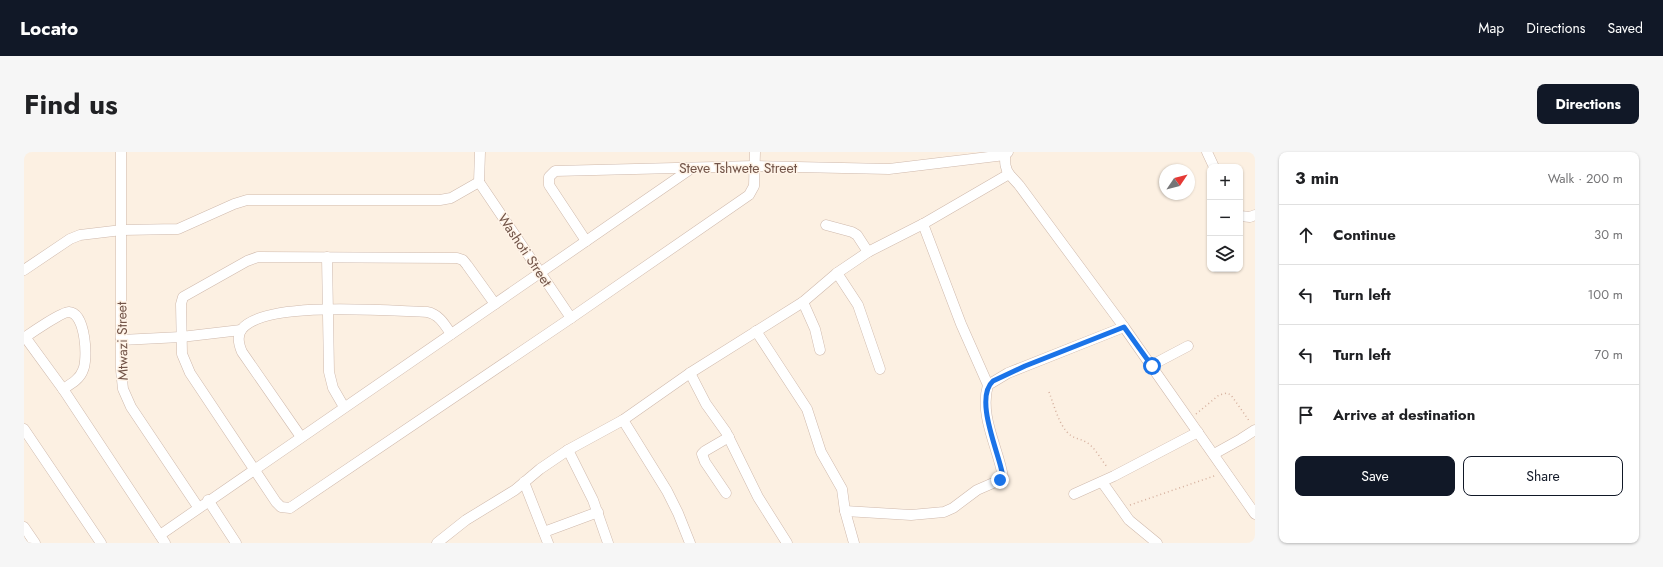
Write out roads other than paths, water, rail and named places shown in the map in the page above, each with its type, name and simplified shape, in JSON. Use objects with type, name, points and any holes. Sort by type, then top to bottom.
[{"type":"street","name":"Mtwazi Street","points":[[122,152],[121,370],[124,389],[126,398],[136,416],[198,507]]},
{"type":"street","points":[[24,270],[74,236],[122,230],[178,229],[234,204],[247,200],[440,200],[452,198],[479,182],[480,152]]},
{"type":"street","points":[[495,304],[463,260],[457,258],[264,256],[247,261],[183,297],[181,304],[182,354],[185,365],[279,506],[286,508],[293,507],[749,195],[754,186],[755,152]]},
{"type":"street","points":[[1207,152],[1213,164]]},
{"type":"street","points":[[1006,153],[1006,168],[1009,174],[1019,185],[1124,327],[1214,454],[1225,472],[1251,501],[1255,514]]},
{"type":"street","name":"Steve Tshwete Street","points":[[586,241],[549,185],[549,177],[553,172],[559,170],[755,166],[889,169],[1006,153]]},
{"type":"street","points":[[63,389],[78,377],[84,367],[83,330],[80,320],[73,313],[65,313],[24,338],[63,389],[162,539],[208,500],[692,168]]},
{"type":"street","points":[[442,541],[466,520],[515,490],[568,450],[623,420],[690,373],[803,302],[837,273],[868,252],[924,224],[1009,174]]},
{"type":"street","name":"Washoti Street","points":[[479,182],[571,318]]},
{"type":"street","points":[[1243,216],[1250,217],[1255,215]]},
{"type":"street","points":[[845,511],[911,515],[944,512],[953,508],[977,490],[1000,480],[1003,477],[1001,465],[988,422],[986,392],[988,385],[961,324],[924,224]]},
{"type":"street","points":[[826,225],[852,232],[857,235],[868,252]]},
{"type":"street","points":[[327,257],[330,376],[333,388],[344,407]]},
{"type":"street","points":[[837,273],[858,305],[880,369]]},
{"type":"street","points":[[803,302],[815,329],[820,350]]},
{"type":"street","points":[[301,437],[242,352],[238,340],[241,330],[250,322],[264,316],[328,309],[431,312],[440,318],[451,334]]},
{"type":"street","points":[[988,385],[1008,373],[1124,327]]},
{"type":"street","points":[[121,340],[241,330]]},
{"type":"street","points":[[756,331],[805,405],[821,452],[842,489],[845,511],[854,543]]},
{"type":"street","points":[[1152,366],[1188,346]]},
{"type":"street","points":[[690,373],[700,393],[729,437],[758,497],[787,543]]},
{"type":"street","points":[[623,420],[667,491],[690,543]]},
{"type":"street","points":[[1214,454],[1241,439],[1253,426]]},
{"type":"street","points":[[24,429],[101,543]]},
{"type":"street","points":[[1074,494],[1114,476],[1198,432]]},
{"type":"street","points":[[726,493],[705,462],[702,454],[729,437]]},
{"type":"street","points":[[568,450],[598,512],[608,543]]},
{"type":"street","points":[[524,482],[548,543]]},
{"type":"street","points":[[1102,482],[1118,506],[1136,526],[1157,543]]},
{"type":"street","points":[[208,500],[236,543]]},
{"type":"street","points":[[544,532],[598,512]]},
{"type":"street","points":[[24,528],[34,543]]}]
